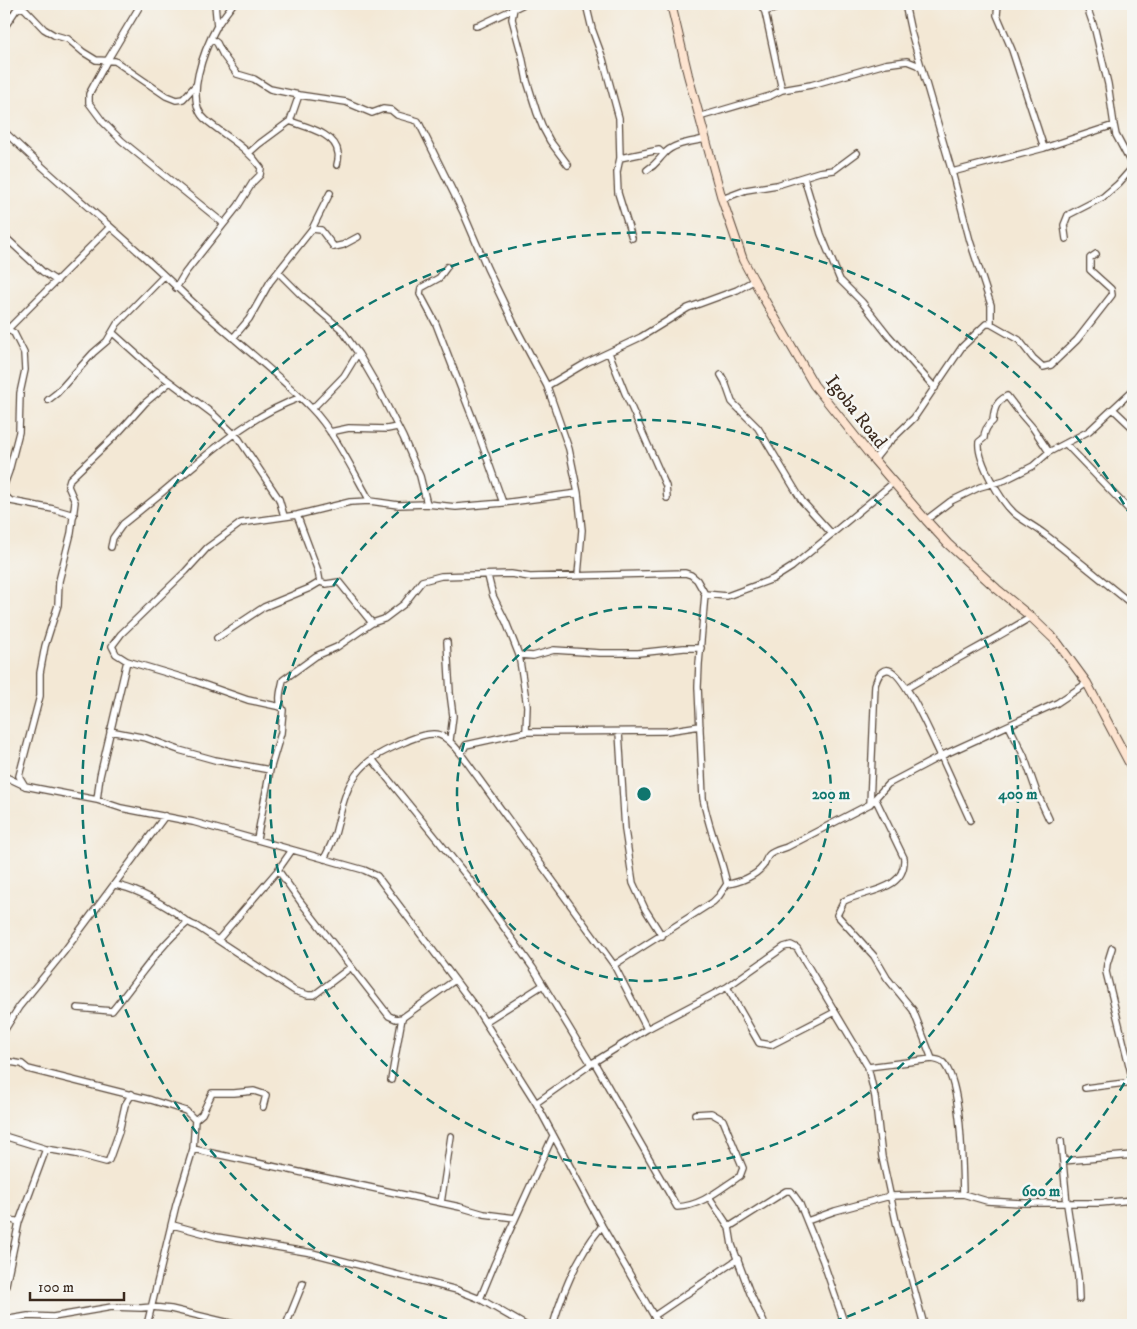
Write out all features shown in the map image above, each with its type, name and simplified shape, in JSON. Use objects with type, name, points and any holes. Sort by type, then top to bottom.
[{"type":"street","points":[[141,4],[106,61],[89,94],[88,102],[103,122],[122,141],[223,223]]},
{"type":"street","points":[[215,4],[217,27]]},
{"type":"street","points":[[176,288],[185,273],[260,175],[261,168],[250,152],[206,120],[199,112],[196,84],[202,63],[217,27],[233,4]]},
{"type":"street","points":[[476,26],[524,4]]},
{"type":"street","points":[[586,4],[619,118],[620,158],[617,172],[618,193],[632,238]]},
{"type":"street","name":"Igoba Road","points":[[671,4],[722,199],[743,260],[814,385],[893,483],[948,544],[1031,617],[1056,642],[1087,683],[1131,759],[1133,770]]},
{"type":"street","points":[[760,4],[766,12],[782,90]]},
{"type":"street","points":[[766,12],[789,4]]},
{"type":"street","points":[[905,4],[916,50],[990,305],[991,324]]},
{"type":"street","points":[[998,4],[997,16],[1012,50],[1044,148]]},
{"type":"street","points":[[1066,239],[1064,225],[1068,215],[1102,197],[1118,184],[1133,167],[1116,134],[1108,84],[1095,30],[1086,4]]},
{"type":"street","points":[[4,28],[16,10],[20,8],[25,9],[32,19],[44,29],[54,35],[68,39],[96,60],[115,61],[166,96],[176,100],[184,99],[196,84]]},
{"type":"street","points":[[514,8],[512,19],[537,113],[546,134],[568,165]]},
{"type":"street","points":[[212,39],[217,43],[222,55],[237,74],[254,79],[270,89],[346,102],[372,112],[382,109],[390,110],[397,115],[418,122],[464,212],[487,268],[515,326],[547,386],[570,449],[582,530],[578,575]]},
{"type":"street","points":[[907,61],[916,50]]},
{"type":"street","points":[[699,116],[770,96],[782,90],[811,85],[885,64],[907,61],[923,70]]},
{"type":"street","points":[[250,152],[290,121],[299,95]]},
{"type":"street","points":[[290,121],[324,135],[335,143],[339,153],[337,165]]},
{"type":"street","points":[[952,172],[1044,148],[1114,125]]},
{"type":"street","points":[[4,131],[176,288],[266,365],[312,409],[330,432],[370,501]]},
{"type":"street","points":[[647,170],[656,164],[663,154],[674,147],[706,139]]},
{"type":"street","points":[[620,158],[659,150],[663,154]]},
{"type":"street","points":[[722,199],[746,190],[777,186],[819,172],[834,170],[858,153]]},
{"type":"street","points":[[804,178],[820,234],[840,280],[862,302],[888,335],[935,388]]},
{"type":"street","points":[[233,338],[248,319],[278,272],[312,229],[330,193]]},
{"type":"street","points":[[4,485],[19,432],[20,393],[25,370],[24,354],[14,333],[6,329],[58,281],[110,227]]},
{"type":"street","points":[[312,229],[321,230],[334,247],[343,245],[358,237]]},
{"type":"street","points":[[4,236],[38,267],[58,281]]},
{"type":"street","points":[[874,460],[886,444],[914,418],[962,347],[986,324],[991,324],[1019,340],[1043,367],[1051,365],[1077,340],[1112,295],[1111,288],[1090,270],[1090,258],[1096,254]]},
{"type":"street","points":[[448,267],[439,278],[421,288],[420,294],[439,332],[503,503]]},
{"type":"street","points":[[278,272],[302,296],[341,329],[358,353],[403,437],[420,476],[427,504]]},
{"type":"street","points":[[48,400],[107,342],[116,324],[164,276]]},
{"type":"street","points":[[547,386],[586,363],[641,336],[688,308],[738,290],[755,280]]},
{"type":"street","points":[[112,333],[170,382],[213,414],[239,439],[279,499],[284,516]]},
{"type":"street","points":[[312,409],[344,376],[358,353]]},
{"type":"street","points":[[609,353],[624,393],[666,486],[667,498]]},
{"type":"street","points":[[721,375],[732,402],[758,428],[802,501],[832,534]]},
{"type":"street","points":[[25,786],[19,776],[40,696],[40,673],[45,646],[58,605],[59,581],[74,515],[74,502],[68,486],[70,478],[119,432],[145,403],[170,382]]},
{"type":"street","points":[[926,520],[951,501],[970,491],[1005,480],[1033,466],[1048,452],[1089,431],[1133,390]]},
{"type":"street","points":[[1048,452],[1033,428],[1007,396],[998,402],[993,421],[988,426],[984,438],[979,442],[978,448],[992,483],[1014,512],[1133,605]]},
{"type":"street","points":[[111,547],[113,538],[123,524],[232,434],[278,407],[300,398]]},
{"type":"street","points":[[1113,409],[1133,428]]},
{"type":"street","points":[[330,432],[349,428],[386,429],[397,427]]},
{"type":"street","points":[[1066,444],[1133,514]]},
{"type":"street","points":[[705,594],[727,596],[773,579],[792,567],[893,483]]},
{"type":"street","points":[[281,707],[248,700],[194,681],[127,661],[113,650],[112,646],[114,641],[207,548],[242,523],[297,515],[350,502],[370,501],[398,505],[427,504],[456,507],[578,493]]},
{"type":"street","points":[[4,497],[11,501],[74,515]]},
{"type":"street","points":[[297,515],[318,571],[320,582]]},
{"type":"street","points":[[257,839],[270,770],[282,724],[283,710],[280,695],[283,680],[316,656],[338,647],[372,623],[384,619],[404,604],[422,581],[441,576],[511,574],[530,577],[685,574],[691,575],[696,580],[705,594],[698,679],[700,759],[706,814],[727,884]]},
{"type":"street","points":[[488,576],[493,596],[520,655],[527,706],[526,732]]},
{"type":"street","points":[[217,638],[264,607],[320,582],[326,584],[339,582],[372,623]]},
{"type":"street","points":[[907,688],[950,662],[994,640],[1031,617]]},
{"type":"street","points":[[447,642],[453,716],[450,740]]},
{"type":"street","points":[[520,655],[533,656],[554,650],[638,653],[701,648]]},
{"type":"street","points":[[97,800],[100,776],[127,661]]},
{"type":"street","points":[[932,1059],[913,1010],[887,978],[874,956],[837,915],[844,901],[881,890],[891,884],[904,865],[904,858],[873,802],[875,685],[880,672],[888,669],[907,688],[970,820]]},
{"type":"street","points":[[614,965],[662,936],[712,902],[719,896],[727,884],[738,882],[758,871],[773,852],[788,847],[873,802],[888,784],[941,756],[1057,703],[1087,683]]},
{"type":"street","points":[[269,704],[280,695]]},
{"type":"street","points":[[461,754],[466,745],[526,732],[667,731],[700,726]]},
{"type":"street","points":[[1009,726],[1024,756],[1037,794],[1049,819]]},
{"type":"street","points":[[110,731],[146,738],[215,760],[270,770]]},
{"type":"street","points":[[619,732],[625,830],[633,882],[645,909],[662,936]]},
{"type":"street","points":[[324,859],[334,837],[349,787],[359,770],[384,751],[419,736],[443,735],[450,740],[461,754],[614,965],[647,1029]]},
{"type":"street","points":[[372,759],[470,880],[533,968],[592,1063],[677,1207],[692,1205],[709,1197],[740,1176],[743,1168],[723,1120],[711,1113],[694,1114]]},
{"type":"street","points":[[4,776],[25,786],[97,800],[121,808],[165,816],[257,839],[364,870],[377,876],[485,1022],[536,1103],[602,1226],[659,1325]]},
{"type":"street","points":[[4,1031],[19,1007],[64,952],[165,816]]},
{"type":"street","points":[[218,940],[278,870],[292,850]]},
{"type":"street","points":[[278,870],[389,1016],[396,1019],[402,1018],[455,980]]},
{"type":"street","points":[[114,885],[124,886],[147,897],[176,914],[187,923],[196,926],[295,991],[314,995],[351,967]]},
{"type":"street","points":[[77,1008],[112,1011],[149,962],[174,934],[187,923]]},
{"type":"street","points":[[536,1103],[592,1063],[647,1029],[728,987],[784,947],[791,945],[797,948],[868,1067],[875,1097],[882,1157],[890,1196],[924,1325]]},
{"type":"street","points":[[1085,1088],[1133,1081],[1106,972],[1112,948]]},
{"type":"street","points":[[485,1022],[543,985]]},
{"type":"street","points":[[728,987],[759,1043],[771,1045],[835,1012]]},
{"type":"street","points":[[391,1080],[402,1018]]},
{"type":"street","points":[[868,1067],[932,1059],[944,1063],[953,1086],[961,1149],[963,1194]]},
{"type":"street","points":[[4,1061],[22,1064],[28,1069],[132,1094],[186,1111],[195,1120]]},
{"type":"street","points":[[147,1325],[167,1241],[173,1225],[176,1205],[193,1149],[195,1120],[202,1114],[212,1093],[254,1091],[266,1095],[263,1106]]},
{"type":"street","points":[[4,1136],[46,1149],[106,1162],[109,1160],[126,1105],[132,1094]]},
{"type":"street","points":[[441,1203],[450,1136]]},
{"type":"street","points":[[480,1299],[553,1136]]},
{"type":"street","points":[[1062,1141],[1067,1204],[1078,1277],[1079,1300]]},
{"type":"street","points":[[4,1294],[19,1222],[46,1149]]},
{"type":"street","points":[[193,1149],[484,1214],[516,1218]]},
{"type":"street","points":[[1063,1161],[1133,1155]]},
{"type":"street","points":[[729,1227],[786,1191],[791,1191],[795,1195],[824,1261],[845,1325]]},
{"type":"street","points":[[807,1221],[836,1210],[890,1196],[963,1194],[987,1201],[1067,1204],[1133,1200]]},
{"type":"street","points":[[709,1197],[729,1227],[732,1245],[750,1293],[765,1325]]},
{"type":"street","points":[[4,1218],[19,1222]]},
{"type":"street","points":[[173,1225],[217,1237],[342,1260],[457,1290],[480,1299],[525,1325]]},
{"type":"street","points":[[553,1325],[561,1298],[576,1267],[590,1241],[602,1226]]},
{"type":"street","points":[[654,1316],[738,1259]]},
{"type":"street","points":[[286,1325],[303,1283]]},
{"type":"street","points":[[4,1320],[28,1316],[53,1317],[112,1307],[152,1307],[171,1309],[238,1325]]}]
